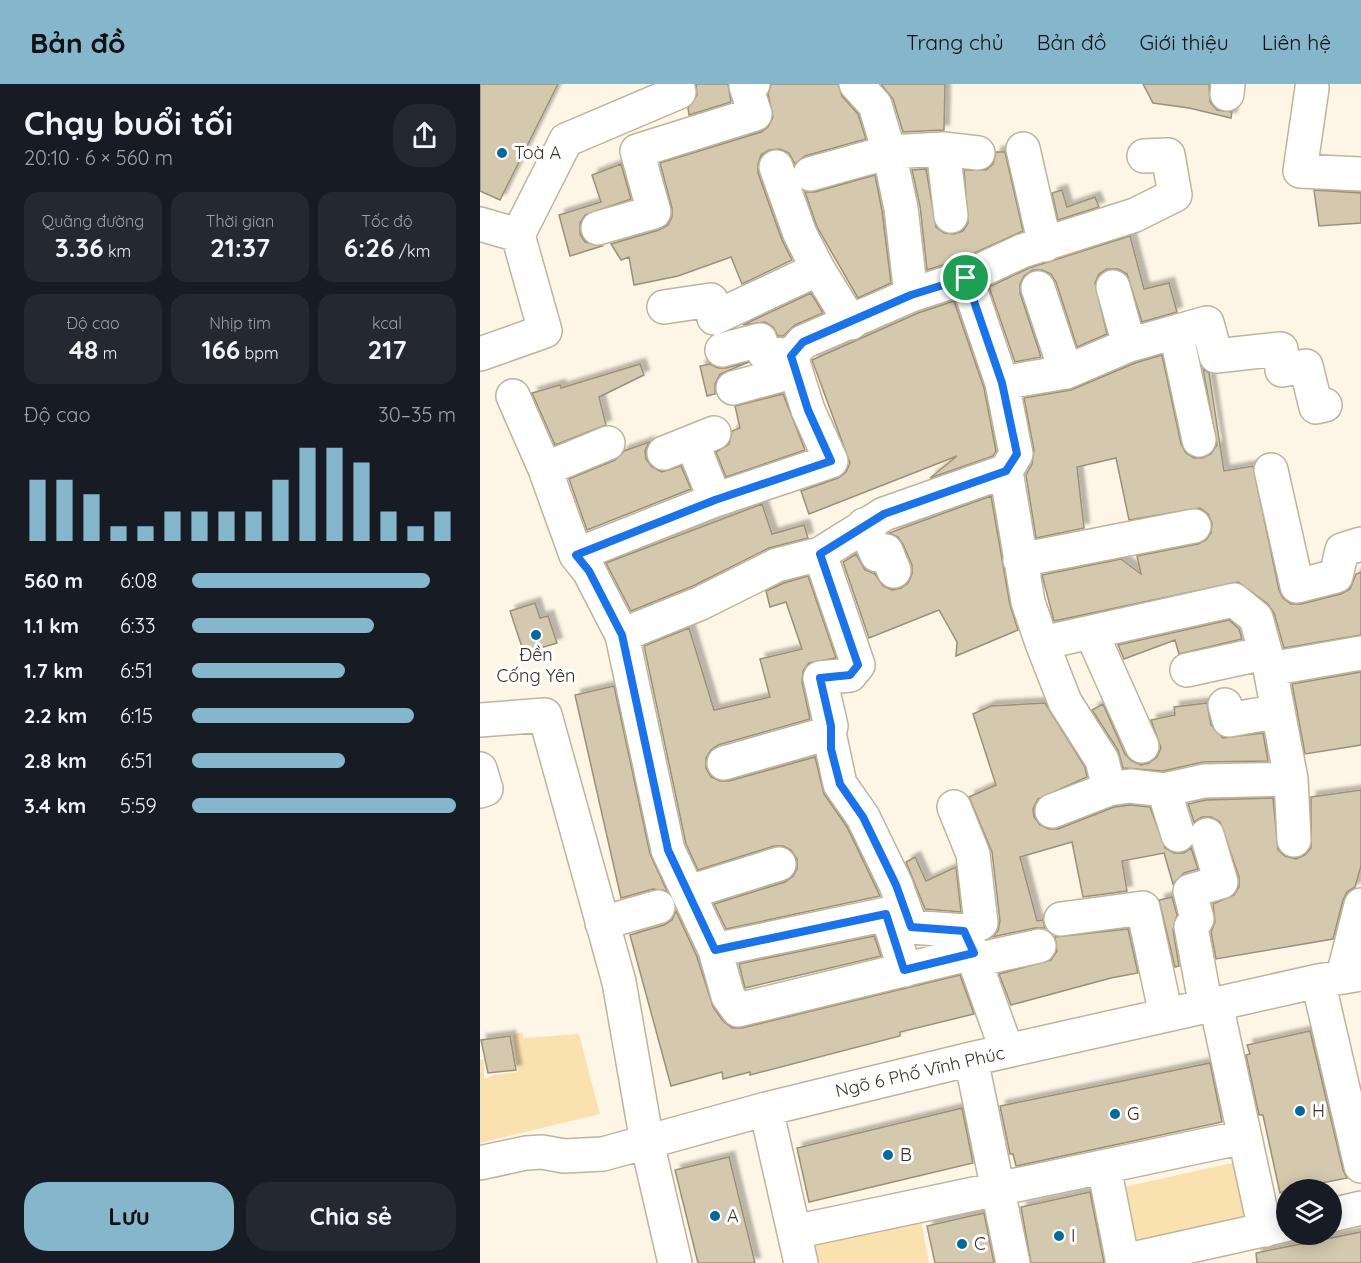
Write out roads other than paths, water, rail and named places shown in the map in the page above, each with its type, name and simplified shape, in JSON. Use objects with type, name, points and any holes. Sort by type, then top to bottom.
[{"type":"street","points":[[480,354],[545,331],[518,235],[566,140],[679,92],[676,84]]},
{"type":"street","points":[[598,228],[654,212],[636,151],[755,114],[746,86],[753,84]]},
{"type":"street","points":[[856,84],[875,105],[889,152],[901,208],[911,295]]},
{"type":"street","points":[[1312,88],[1300,171],[1361,174]]},
{"type":"street","points":[[1023,149],[1045,245]]},
{"type":"street","points":[[943,150],[951,216]]},
{"type":"street","points":[[810,174],[889,152],[943,150],[978,153]]},
{"type":"street","points":[[576,555],[715,500],[831,461],[808,410],[793,364],[803,342],[911,295],[966,278],[1022,251],[1135,215],[1175,195],[1168,155],[1144,156]]},
{"type":"street","points":[[776,167],[800,234],[851,323]]},
{"type":"street","points":[[480,224],[518,235]]},
{"type":"street","points":[[664,306],[711,300],[714,318],[818,269]]},
{"type":"street","points":[[622,635],[701,603],[777,565],[820,554],[884,514],[1006,471],[1017,454],[1002,383],[966,278]]},
{"type":"street","points":[[1113,287],[1129,345]]},
{"type":"street","points":[[1038,288],[1066,372]]},
{"type":"street","points":[[1002,383],[1066,372],[1129,345],[1207,323],[1216,356],[1281,349],[1282,370],[1306,366],[1316,407],[1325,405]]},
{"type":"street","points":[[1176,333],[1199,440]]},
{"type":"street","points":[[722,350],[760,340],[764,353],[793,364]]},
{"type":"street","points":[[733,388],[793,364]]},
{"type":"street","points":[[513,396],[545,469],[576,555],[589,571],[622,635],[668,850],[715,950],[728,996],[738,1010],[904,970],[971,948],[1039,946]]},
{"type":"street","points":[[545,469],[608,443]]},
{"type":"street","points":[[690,443],[715,500]]},
{"type":"street","points":[[1271,470],[1297,586],[1336,576],[1342,550],[1361,544]]},
{"type":"street","points":[[1006,471],[1028,602],[1065,702],[1102,760],[1109,789]]},
{"type":"street","points":[[864,525],[877,555],[886,551],[894,570]]},
{"type":"street","points":[[1020,560],[1194,526]]},
{"type":"street","points":[[820,554],[858,665],[850,675],[820,678],[831,726],[829,733],[840,784],[872,837],[896,885],[911,927],[971,948]]},
{"type":"street","points":[[1042,643],[1234,600],[1256,618],[1268,661],[1291,779],[1294,840]]},
{"type":"street","points":[[1091,632],[1142,746]]},
{"type":"street","points":[[1187,670],[1361,653]]},
{"type":"street","points":[[1226,705],[1229,720],[1278,711]]},
{"type":"street","points":[[480,720],[545,715],[619,982],[647,1142],[675,1263]]},
{"type":"street","points":[[724,763],[829,733]]},
{"type":"street","points":[[480,769],[486,789],[480,791]]},
{"type":"street","points":[[1052,811],[1109,789],[1130,786],[1164,790],[1204,781],[1291,779]]},
{"type":"street","points":[[1104,1167],[1123,1262],[1276,1227],[1244,1137],[1191,927],[1197,919],[1190,891],[1221,882],[1164,790]]},
{"type":"street","points":[[954,807],[974,854],[981,923],[971,948],[1007,1051]]},
{"type":"street","points":[[689,892],[779,864]]},
{"type":"street","points":[[1361,905],[1341,977],[1361,1166]]},
{"type":"street","points":[[602,923],[658,907]]},
{"type":"street","points":[[1061,919],[1143,908],[1166,1015]]},
{"type":"street","points":[[715,950],[886,914],[904,970]]},
{"type":"street","name":"Ngõ 6 Phố Vĩnh Phúc","points":[[480,1162],[511,1154],[542,1152],[564,1156],[603,1155],[766,1109],[971,1059],[1341,977]]},
{"type":"street","points":[[971,1059],[1013,1263]]},
{"type":"street","points":[[766,1109],[797,1248],[998,1189],[1244,1137]]},
{"type":"street","points":[[1342,1213],[1361,1208]]},
{"type":"place","name":"Toà A","points":[[502,153]]},
{"type":"place","name":"Đền Cống Yên","points":[[536,635]]},
{"type":"place","name":"H","points":[[1300,1111]]},
{"type":"place","name":"G","points":[[1115,1114]]},
{"type":"place","name":"B","points":[[888,1155]]},
{"type":"place","name":"A","points":[[715,1216]]},
{"type":"place","name":"I","points":[[1059,1236]]},
{"type":"place","name":"C","points":[[962,1244]]}]
